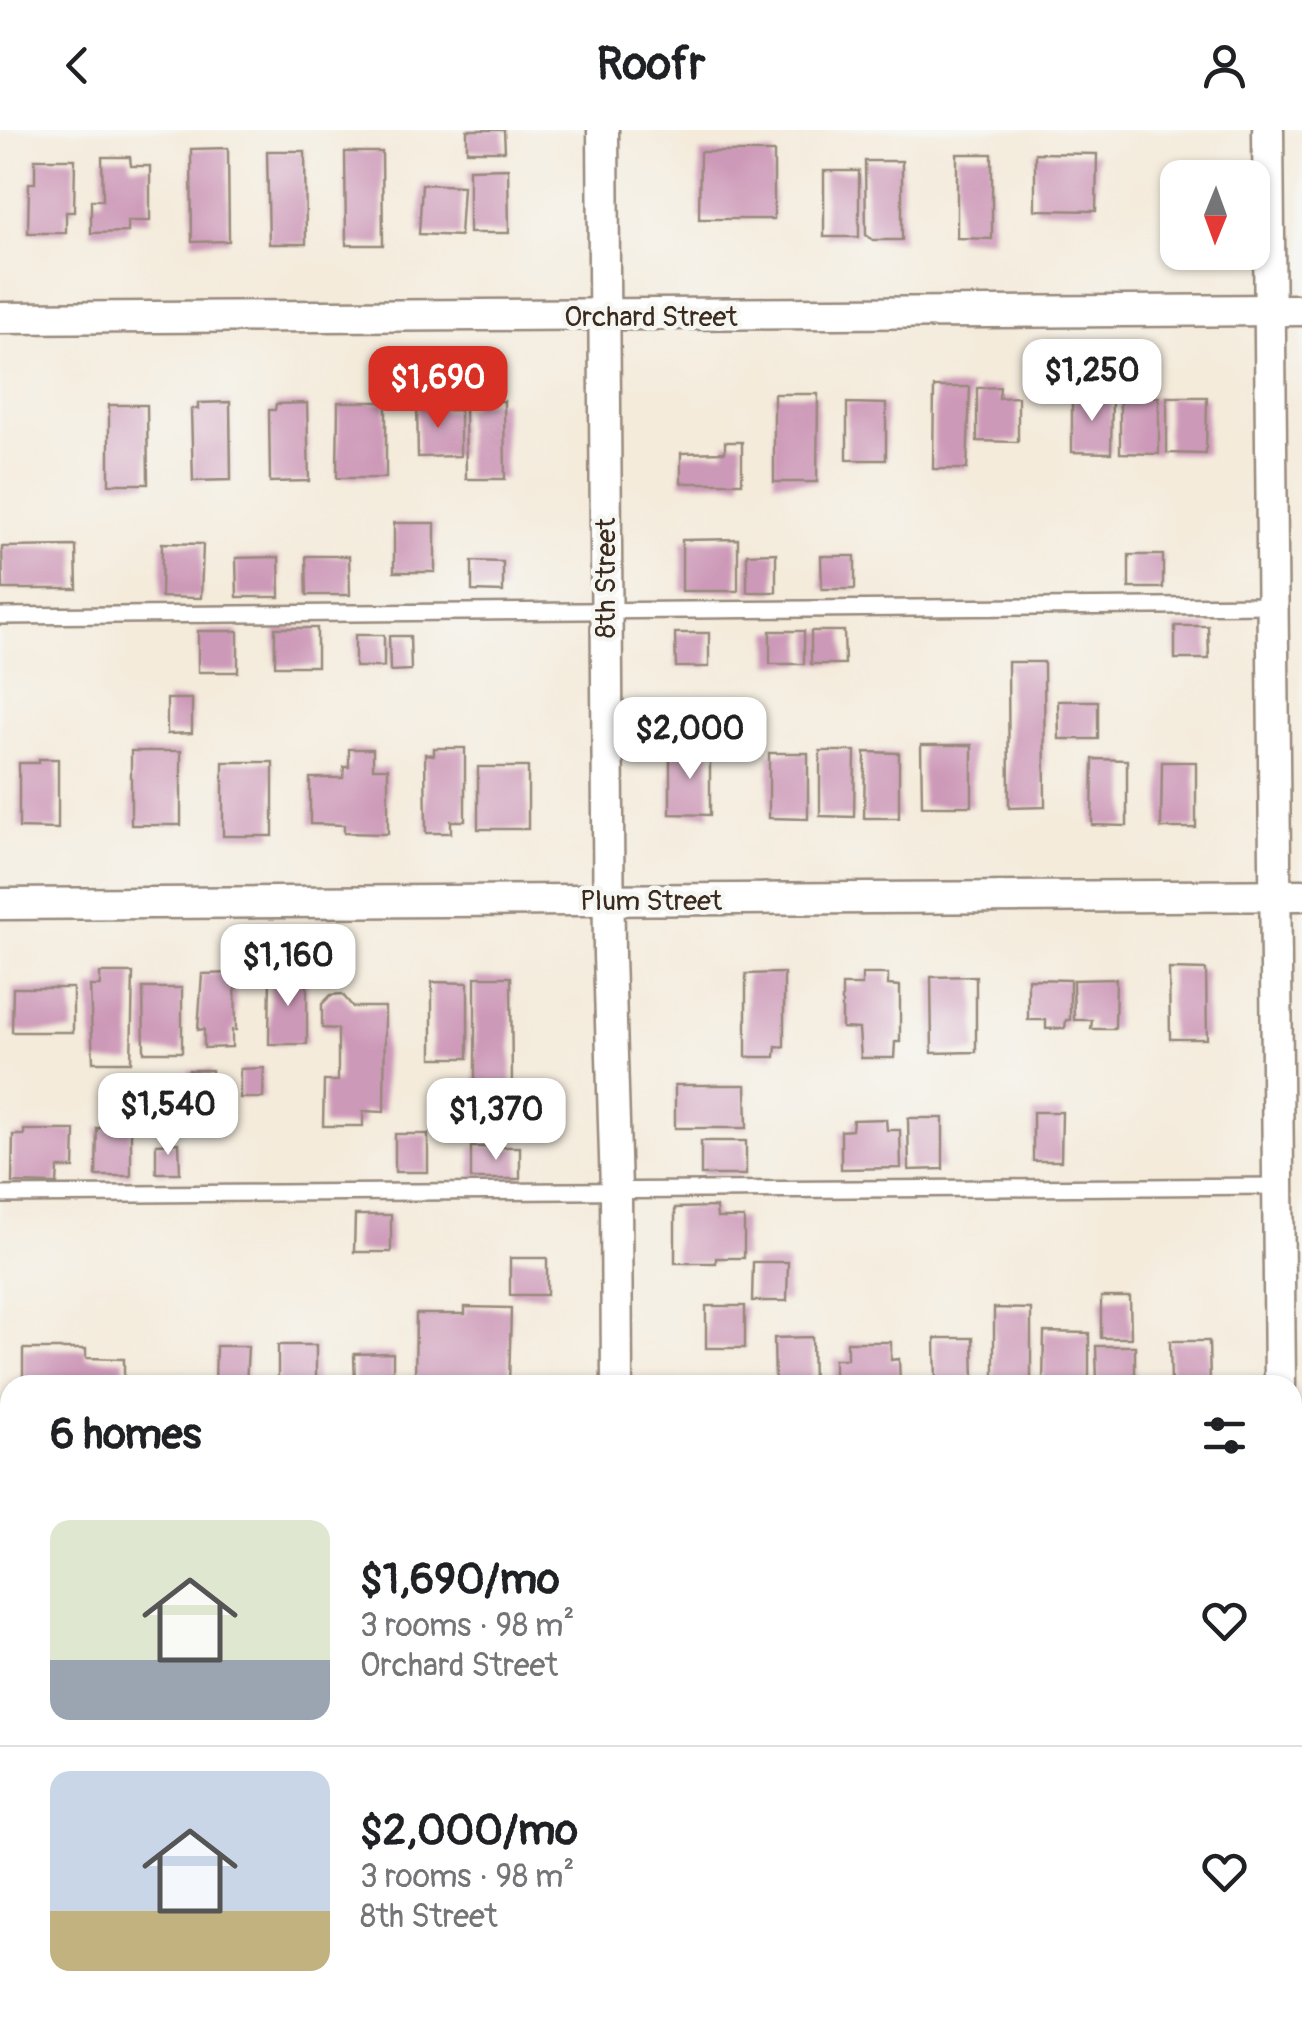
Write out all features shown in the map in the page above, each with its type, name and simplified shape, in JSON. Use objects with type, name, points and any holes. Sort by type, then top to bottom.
[{"type":"street","name":"8th Street","points":[[603,130],[605,610],[617,1375]]},
{"type":"street","points":[[1268,130],[1274,605],[1289,895],[1278,1186],[1280,1375]]},
{"type":"street","name":"Orchard Street","points":[[0,318],[1302,310]]},
{"type":"street","name":"Plum Street","points":[[0,904],[1289,895]]},
{"type":"lane","points":[[0,616],[1274,605]]},
{"type":"lane","points":[[0,1195],[1278,1186]]},
{"type":"building","points":[[467,130],[504,130],[505,151],[467,151]]},
{"type":"building","points":[[228,148],[229,241],[192,242],[191,149]]},
{"type":"building","points":[[267,151],[305,151],[306,244],[269,244]]},
{"type":"building","points":[[345,152],[382,152],[383,245],[346,245]]},
{"type":"building","points":[[700,152],[774,152],[774,219],[699,219]]},
{"type":"building","points":[[1035,153],[1097,154],[1096,211],[1035,210]]},
{"type":"building","points":[[957,154],[992,154],[992,239],[957,238]]},
{"type":"building","points":[[102,157],[130,157],[131,166],[150,166],[150,221],[128,221],[128,232],[91,233],[91,200],[103,200]]},
{"type":"building","points":[[35,159],[75,159],[74,212],[66,212],[66,233],[28,233],[29,183],[35,183]]},
{"type":"building","points":[[865,161],[902,161],[902,240],[873,240],[866,235]]},
{"type":"building","points":[[508,168],[509,233],[469,233],[469,169]]},
{"type":"building","points":[[824,171],[859,171],[859,237],[824,237]]},
{"type":"building","points":[[422,184],[463,186],[460,236],[419,234]]},
{"type":"building","points":[[934,387],[970,387],[967,469],[933,469]]},
{"type":"building","points":[[1000,387],[999,398],[1018,397],[1018,442],[977,441],[977,388]]},
{"type":"building","points":[[774,394],[818,394],[817,482],[774,482]]},
{"type":"building","points":[[1072,396],[1112,396],[1111,453],[1072,452]]},
{"type":"building","points":[[1120,396],[1159,397],[1159,454],[1120,453]]},
{"type":"building","points":[[1167,397],[1207,397],[1206,454],[1167,453]]},
{"type":"building","points":[[472,401],[504,401],[505,479],[466,479],[465,407],[472,408]]},
{"type":"building","points":[[230,402],[231,480],[193,481],[191,409],[198,409],[198,403]]},
{"type":"building","points":[[338,402],[386,402],[386,478],[337,478]]},
{"type":"building","points":[[307,403],[309,481],[270,482],[269,410],[275,410],[276,404]]},
{"type":"building","points":[[847,403],[886,404],[886,460],[847,460]]},
{"type":"building","points":[[417,404],[442,404],[442,410],[460,410],[460,456],[418,457]]},
{"type":"building","points":[[109,405],[147,405],[148,484],[109,484]]},
{"type":"building","points":[[725,442],[742,442],[742,483],[681,483],[681,453],[725,452]]},
{"type":"building","points":[[394,523],[435,523],[435,572],[394,572]]},
{"type":"building","points":[[738,539],[738,591],[682,591],[682,540]]},
{"type":"building","points":[[162,543],[203,544],[201,598],[161,597]]},
{"type":"building","points":[[76,546],[77,589],[3,589],[2,547]]},
{"type":"building","points":[[776,553],[776,592],[747,592],[747,554]]},
{"type":"building","points":[[1129,555],[1163,555],[1163,588],[1129,588]]},
{"type":"building","points":[[306,556],[349,556],[350,595],[307,595]]},
{"type":"building","points":[[821,556],[855,556],[855,589],[822,589]]},
{"type":"building","points":[[279,557],[280,597],[237,597],[236,558]]},
{"type":"building","points":[[472,561],[503,562],[503,592],[472,591]]},
{"type":"building","points":[[1175,626],[1208,626],[1209,659],[1175,659]]},
{"type":"building","points":[[275,628],[317,628],[317,666],[275,666]]},
{"type":"building","points":[[198,631],[238,631],[238,672],[198,672]]},
{"type":"building","points":[[770,631],[804,631],[804,664],[770,664]]},
{"type":"building","points":[[811,631],[844,631],[845,664],[811,664]]},
{"type":"building","points":[[675,633],[709,633],[709,667],[676,667]]},
{"type":"building","points":[[355,635],[384,635],[384,667],[355,667]]},
{"type":"building","points":[[389,636],[410,636],[411,670],[390,671]]},
{"type":"building","points":[[1008,662],[1044,662],[1045,807],[1009,808]]},
{"type":"building","points":[[167,699],[192,699],[192,733],[167,734]]},
{"type":"building","points":[[1058,701],[1098,701],[1098,739],[1059,739]]},
{"type":"building","points":[[921,745],[972,745],[972,806],[922,806]]},
{"type":"building","points":[[434,748],[465,748],[465,821],[451,821],[451,833],[426,833],[425,754],[434,755]]},
{"type":"building","points":[[349,749],[373,749],[373,768],[388,768],[388,834],[344,833],[344,825],[310,824],[310,778],[343,778],[344,767],[349,767]]},
{"type":"building","points":[[670,749],[710,749],[710,815],[670,814]]},
{"type":"building","points":[[131,751],[181,751],[181,825],[131,825]]},
{"type":"building","points":[[820,751],[855,751],[854,817],[820,816]]},
{"type":"building","points":[[865,752],[899,753],[899,818],[864,818]]},
{"type":"building","points":[[769,753],[808,753],[808,819],[769,818]]},
{"type":"building","points":[[39,759],[58,759],[58,829],[19,828],[19,763],[39,763]]},
{"type":"building","points":[[1093,759],[1127,760],[1127,826],[1092,825]]},
{"type":"building","points":[[223,762],[273,762],[273,836],[223,836]]},
{"type":"building","points":[[1162,762],[1196,762],[1196,828],[1161,828]]},
{"type":"building","points":[[478,767],[528,767],[528,829],[478,829]]},
{"type":"building","points":[[1169,969],[1206,970],[1207,1039],[1170,1039]]},
{"type":"building","points":[[100,973],[133,973],[131,1062],[93,1062],[90,986],[100,986]]},
{"type":"building","points":[[235,973],[236,1030],[232,1030],[232,1047],[204,1048],[204,1029],[198,1030],[202,974]]},
{"type":"building","points":[[784,973],[784,1047],[776,1046],[775,1057],[746,1057],[746,974]]},
{"type":"building","points":[[270,974],[307,974],[307,1044],[269,1044]]},
{"type":"building","points":[[862,974],[888,974],[888,985],[900,986],[900,1042],[895,1042],[894,1058],[861,1058],[859,1029],[842,1028],[842,985],[862,985]]},
{"type":"building","points":[[976,976],[976,1052],[932,1053],[931,977]]},
{"type":"building","points":[[475,977],[511,977],[512,1086],[475,1086]]},
{"type":"building","points":[[1028,979],[1070,980],[1070,1020],[1066,1020],[1065,1028],[1046,1029],[1046,1020],[1028,1020]]},
{"type":"building","points":[[1116,979],[1115,1029],[1091,1029],[1092,1020],[1074,1020],[1073,980]]},
{"type":"building","points":[[432,982],[468,983],[468,1058],[432,1058]]},
{"type":"building","points":[[13,988],[73,988],[73,1032],[12,1032]]},
{"type":"building","points":[[143,988],[182,988],[182,1052],[144,1052]]},
{"type":"building","points":[[342,994],[353,1007],[385,1007],[384,1112],[363,1111],[363,1126],[323,1126],[324,1081],[338,1081],[338,1029],[322,1028],[322,1004],[331,995]]},
{"type":"building","points":[[264,1068],[263,1098],[240,1098],[240,1069]]},
{"type":"building","points":[[189,1070],[212,1070],[213,1100],[189,1100]]},
{"type":"building","points":[[675,1085],[746,1085],[747,1128],[675,1128]]},
{"type":"building","points":[[1033,1112],[1062,1112],[1061,1161],[1033,1161]]},
{"type":"building","points":[[908,1118],[943,1118],[943,1169],[909,1170]]},
{"type":"building","points":[[886,1119],[887,1130],[900,1130],[901,1168],[841,1169],[841,1131],[852,1130],[853,1120]]},
{"type":"building","points":[[97,1128],[131,1129],[131,1176],[96,1176]]},
{"type":"building","points":[[24,1130],[75,1130],[74,1168],[58,1168],[57,1184],[12,1183],[13,1135],[24,1135]]},
{"type":"building","points":[[395,1134],[428,1134],[428,1172],[395,1172]]},
{"type":"building","points":[[701,1141],[746,1141],[746,1175],[701,1175]]},
{"type":"building","points":[[179,1143],[180,1173],[156,1173],[156,1144]]},
{"type":"building","points":[[471,1147],[520,1147],[520,1179],[471,1179]]},
{"type":"building","points":[[716,1207],[717,1218],[744,1218],[744,1258],[675,1263],[675,1208]]},
{"type":"building","points":[[355,1215],[391,1215],[391,1252],[354,1252]]},
{"type":"building","points":[[510,1258],[547,1258],[547,1295],[510,1295]]},
{"type":"building","points":[[753,1262],[788,1262],[787,1301],[752,1301]]},
{"type":"building","points":[[1101,1297],[1130,1297],[1131,1338],[1101,1338]]},
{"type":"building","points":[[706,1306],[745,1306],[745,1348],[706,1348]]},
{"type":"building","points":[[465,1307],[511,1308],[509,1375],[415,1375],[416,1314],[465,1314]]},
{"type":"building","points":[[994,1308],[1031,1309],[1031,1375],[994,1375]]},
{"type":"building","points":[[1044,1332],[1089,1333],[1089,1375],[1043,1375]]},
{"type":"building","points":[[812,1337],[813,1375],[775,1375],[774,1338]]},
{"type":"building","points":[[935,1338],[973,1338],[974,1375],[936,1375]]},
{"type":"building","points":[[1170,1341],[1209,1341],[1210,1375],[1171,1375]]},
{"type":"building","points":[[847,1342],[891,1342],[891,1360],[899,1359],[900,1375],[834,1375],[834,1359],[847,1359]]},
{"type":"building","points":[[278,1345],[316,1345],[316,1375],[278,1375]]},
{"type":"building","points":[[216,1346],[248,1346],[247,1375],[215,1375]]},
{"type":"building","points":[[1096,1346],[1135,1346],[1135,1375],[1097,1375]]},
{"type":"building","points":[[23,1349],[86,1349],[86,1358],[124,1359],[124,1375],[23,1375]]},
{"type":"building","points":[[393,1353],[393,1375],[355,1375],[354,1354]]}]
